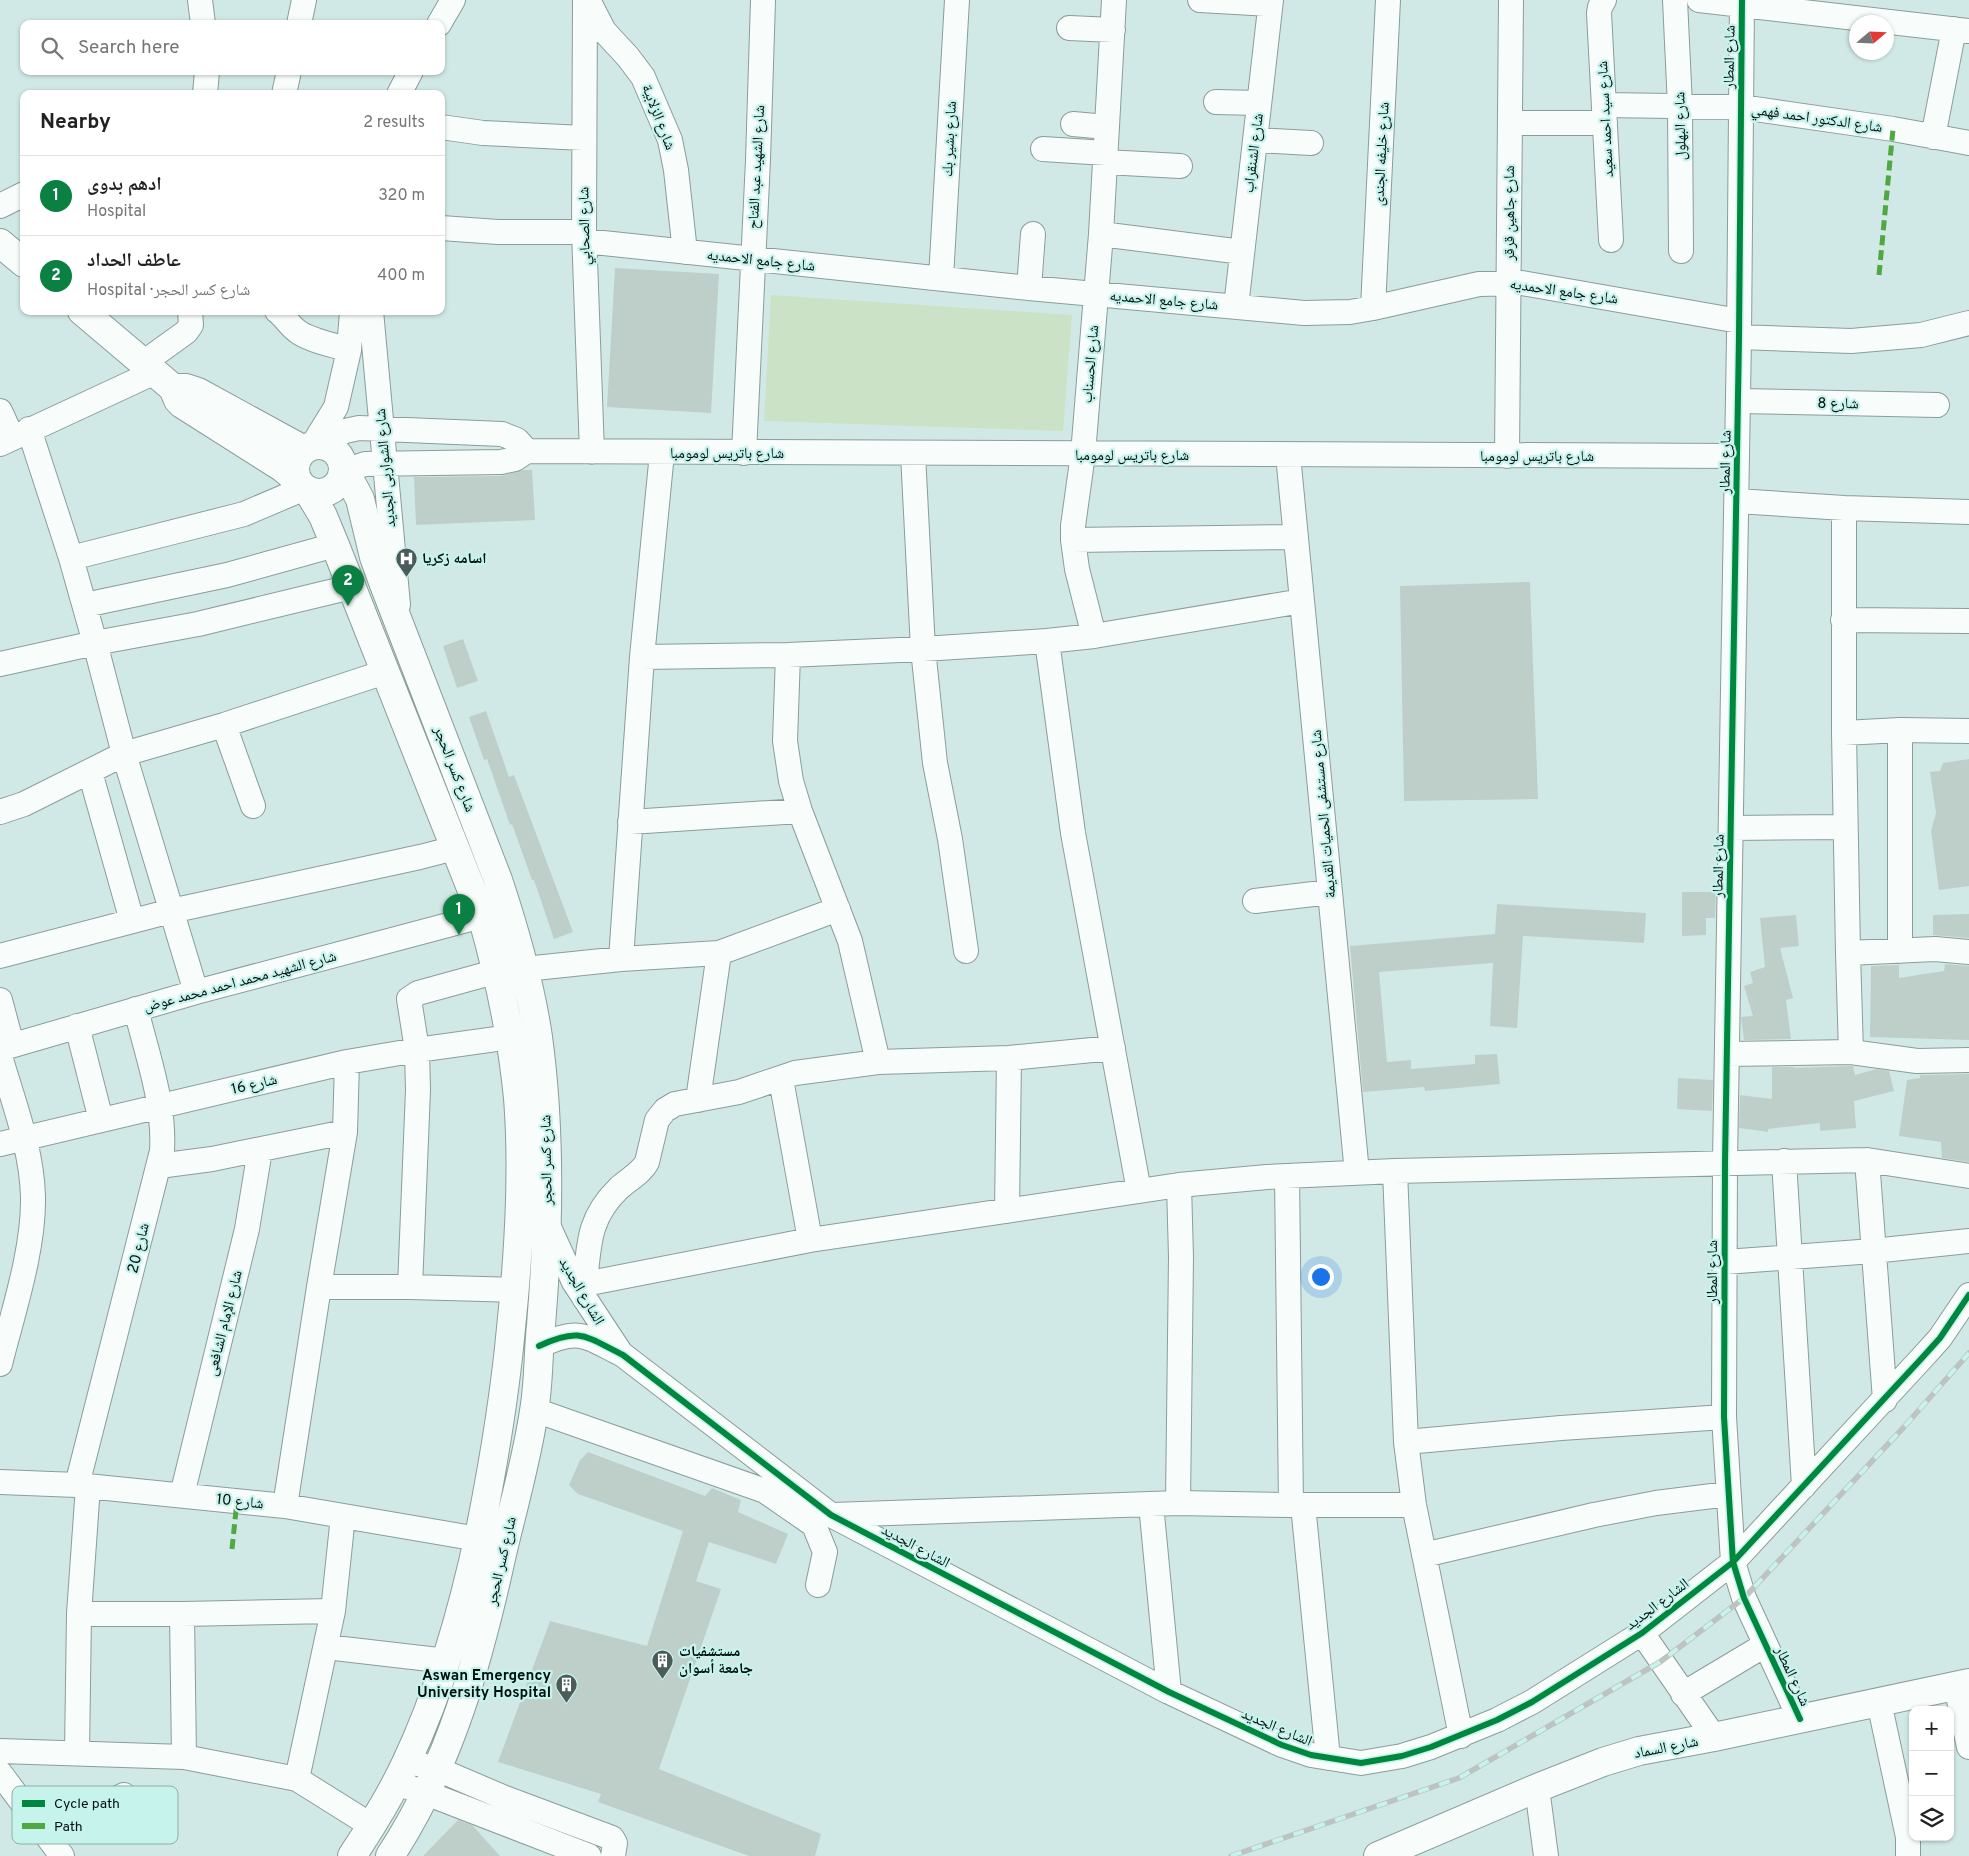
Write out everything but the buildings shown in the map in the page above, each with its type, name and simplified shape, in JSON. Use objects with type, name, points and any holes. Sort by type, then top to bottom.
[{"type":"main road","points":[[0,243],[20,260]]},
{"type":"main road","points":[[87,315],[157,374],[182,404],[282,468],[303,486],[314,493],[329,491],[339,482],[342,465],[336,452],[314,447],[157,374]]},
{"type":"main road","points":[[303,486],[295,472],[296,464],[299,456],[314,447]]},
{"type":"main road","name":"شارع كسر الحجر","points":[[342,473],[353,486],[360,499],[374,557],[498,880],[525,969],[538,1035],[545,1102],[547,1223],[534,1410],[488,1620],[465,1695],[432,1781],[390,1856]]},
{"type":"main road","name":"شارع كسر الحجر","points":[[303,486],[323,516],[482,916],[498,971],[511,1037],[518,1100],[520,1163],[515,1290],[507,1374],[495,1457],[465,1601],[447,1661],[402,1772],[372,1826],[352,1856]]},
{"type":"main road","name":"شارع السماد","points":[[1378,1856],[1537,1788],[1603,1762],[1639,1751],[1963,1684]]},
{"type":"street","points":[[200,0],[202,20]]},
{"type":"street","points":[[300,20],[304,0]]},
{"type":"street","points":[[441,20],[453,0]]},
{"type":"street","name":"شارع الصحابي","points":[[587,0],[583,138],[584,237],[592,452]]},
{"type":"street","name":"شارع الزلابية","points":[[587,0],[604,31],[643,77],[670,140],[676,170],[685,252]]},
{"type":"street","name":"شارع الشهيد عبد الفتاح","points":[[744,453],[758,160],[762,0]]},
{"type":"street","name":"شارع بشير بك","points":[[941,278],[957,0]]},
{"type":"street","name":"شارع الحسناب","points":[[1094,636],[1077,569],[1073,540],[1083,454],[1101,234],[1114,0]]},
{"type":"street","points":[[1200,0],[1271,2]]},
{"type":"street","name":"شارع خليفه الجندى","points":[[1373,308],[1388,0]]},
{"type":"street","name":"شارع جاهين قرقر","points":[[1507,456],[1511,0]]},
{"type":"street","name":"شارع سيد احمد سعيد","points":[[1604,0],[1599,13],[1612,240]]},
{"type":"street","name":"شارع البهلول","points":[[1675,0],[1680,106],[1681,251]]},
{"type":"street","points":[[1699,0],[1742,2],[1962,30],[1933,137]]},
{"type":"street","name":"شارع الشنقراب","points":[[1236,307],[1271,2]]},
{"type":"street","name":"شارع المطار","points":[[1742,2],[1737,501],[1725,1162],[1724,1416],[1733,1562],[1744,1598],[1800,1719]]},
{"type":"street","points":[[1069,28],[1113,30]]},
{"type":"street","points":[[205,90],[207,75]]},
{"type":"street","points":[[285,90],[288,75]]},
{"type":"street","points":[[401,90],[409,75]]},
{"type":"street","points":[[1216,102],[1259,103]]},
{"type":"street","name":"شارع الدكتور احمد فهمي","points":[[1510,124],[1680,106],[1741,108],[1969,143]]},
{"type":"street","points":[[1073,124],[1107,127]]},
{"type":"street","points":[[445,128],[483,133],[583,138]]},
{"type":"street","points":[[1255,140],[1311,144]]},
{"type":"street","points":[[1043,149],[1180,166]]},
{"type":"street","points":[[0,206],[20,196]]},
{"type":"street","name":"شارع جامع الاحمديه","points":[[445,228],[584,237],[685,252],[1029,288],[1304,313],[1350,312],[1464,286],[1509,282],[1536,284],[1739,329],[1850,341],[1921,335],[1969,323]]},
{"type":"street","points":[[1029,288],[1034,234]]},
{"type":"street","points":[[1101,234],[1242,252]]},
{"type":"street","points":[[14,437],[157,374],[191,325],[190,315]]},
{"type":"street","points":[[282,315],[296,330],[304,335],[349,350]]},
{"type":"street","points":[[314,447],[336,407],[349,350],[352,315]]},
{"type":"street","name":"شارع الشواربى الجديد","points":[[371,315],[399,624]]},
{"type":"street","name":"شارع 8","points":[[1738,401],[1937,405]]},
{"type":"street","points":[[0,411],[71,558],[124,754],[196,992]]},
{"type":"street","points":[[314,447],[345,431],[359,428],[382,428],[502,434],[517,440],[528,451]]},
{"type":"street","name":"شارع باتريس لومومبا","points":[[342,473],[365,464],[502,462],[515,459],[528,451],[1737,456]]},
{"type":"street","points":[[621,959],[642,657],[662,453]]},
{"type":"street","points":[[913,454],[923,649],[935,763],[950,840],[966,951]]},
{"type":"street","name":"شارع مستشفى الحميات القديمة","points":[[1288,455],[1357,1173]]},
{"type":"street","points":[[71,558],[244,514],[303,486]]},
{"type":"street","points":[[1737,501],[1844,508],[1969,512]]},
{"type":"street","points":[[1844,508],[1842,620],[1851,1052]]},
{"type":"street","points":[[1073,540],[1296,537]]},
{"type":"street","points":[[85,605],[227,575],[335,545]]},
{"type":"street","points":[[0,664],[198,624],[351,587]]},
{"type":"street","points":[[642,657],[788,654],[1047,642],[1094,636],[1302,601]]},
{"type":"street","points":[[1842,620],[1969,621]]},
{"type":"street","points":[[1047,642],[1073,832],[1139,1191]]},
{"type":"street","points":[[788,654],[785,741],[791,781],[800,811],[850,941],[878,1062]]},
{"type":"street","points":[[0,812],[24,804],[124,754],[224,725],[385,672]]},
{"type":"street","points":[[224,725],[253,806]]},
{"type":"street","points":[[1844,733],[1900,730],[1969,731]]},
{"type":"street","points":[[1900,730],[1900,951]]},
{"type":"street","points":[[90,772],[132,921]]},
{"type":"street","points":[[630,822],[800,811]]},
{"type":"street","points":[[1731,828],[1845,827]]},
{"type":"street","points":[[0,956],[172,911],[456,848]]},
{"type":"street","points":[[1255,901],[1330,892]]},
{"type":"street","points":[[525,969],[621,959],[719,953],[838,909]]},
{"type":"street","name":"شارع الشهيد محمد احمد محمد عوض","points":[[4,1050],[76,1026],[196,992],[482,916]]},
{"type":"street","points":[[1848,953],[1935,949],[1969,952]]},
{"type":"street","points":[[698,1100],[719,953]]},
{"type":"street","points":[[410,1287],[418,1090],[416,1050],[409,999],[418,993],[498,971]]},
{"type":"street","points":[[0,1000],[4,1050],[24,1138],[33,1197],[32,1224],[10,1281],[0,1364]]},
{"type":"street","name":"شارع 20","points":[[78,1753],[79,1614],[83,1486],[159,1166],[163,1136],[160,1106],[136,1009]]},
{"type":"street","points":[[76,1026],[101,1120]]},
{"type":"street","name":"شارع 16","points":[[0,1144],[347,1062],[511,1037]]},
{"type":"street","points":[[1113,1048],[1009,1058],[878,1062],[807,1070],[739,1092],[675,1104],[665,1110],[657,1120],[644,1168],[619,1188],[602,1207],[595,1220],[590,1240],[584,1291],[810,1240],[1179,1185],[1287,1176],[1394,1171],[1867,1160],[1969,1176]]},
{"type":"street","points":[[1727,1054],[1851,1052],[1917,1060],[1969,1060]]},
{"type":"street","points":[[1007,1211],[1009,1058]]},
{"type":"street","points":[[285,1506],[319,1287],[346,1132],[347,1062]]},
{"type":"street","points":[[781,1079],[810,1240]]},
{"type":"street","points":[[159,1166],[212,1159],[346,1132]]},
{"type":"street","name":"شارع الإمام الشافعى","points":[[182,1495],[247,1229],[260,1150]]},
{"type":"street","points":[[1867,1160],[1885,1400]]},
{"type":"street","points":[[1784,1161],[1804,1486]]},
{"type":"street","points":[[1394,1171],[1402,1388],[1406,1442],[1414,1505],[1461,1736]]},
{"type":"street","points":[[1287,1176],[1297,1505],[1328,1758]]},
{"type":"street","points":[[1178,1503],[1181,1285],[1179,1185]]},
{"type":"street","name":"الشارع الجديد","points":[[547,1223],[566,1266],[584,1291],[623,1355]]},
{"type":"street","points":[[1725,1262],[1873,1251],[1969,1241]]},
{"type":"street","points":[[319,1287],[515,1290]]},
{"type":"street","name":"الشارع الجديد","points":[[539,1346],[563,1336],[580,1335],[623,1355],[831,1515],[1169,1692],[1282,1744],[1311,1755],[1361,1763],[1402,1756],[1461,1736],[1497,1720],[1532,1702],[1642,1634],[1733,1562],[1885,1400],[1940,1338],[1969,1295]]},
{"type":"street","points":[[534,1410],[765,1491],[814,1525],[824,1552],[818,1585]]},
{"type":"street","points":[[1406,1442],[1724,1416]]},
{"type":"street","name":"شارع 10","points":[[0,1482],[83,1486],[285,1506],[478,1539]]},
{"type":"street","points":[[1424,1555],[1594,1515],[1728,1494]]},
{"type":"street","points":[[831,1515],[1178,1503],[1414,1505]]},
{"type":"street","points":[[1151,1504],[1169,1692]]},
{"type":"street","points":[[297,1779],[333,1611],[342,1516]]},
{"type":"street","points":[[79,1614],[333,1611]]},
{"type":"street","points":[[182,1614],[184,1757]]},
{"type":"street","points":[[1642,1634],[1714,1737]]},
{"type":"street","points":[[1684,1694],[1765,1645]]},
{"type":"street","points":[[326,1647],[447,1661]]},
{"type":"street","points":[[1963,1684],[1969,1747]]},
{"type":"street","points":[[1879,1702],[1908,1837],[1908,1856]]},
{"type":"street","points":[[0,1751],[184,1757],[297,1779],[372,1826]]},
{"type":"street","points":[[0,1772],[12,1788]]},
{"type":"street","points":[[402,1772],[505,1798],[612,1838],[615,1843],[613,1856]]},
{"type":"street","points":[[432,1781],[590,1856]]},
{"type":"street","points":[[1537,1788],[1546,1856]]},
{"type":"street","points":[[53,1844],[62,1856]]},
{"type":"green space","points":[[771,295],[1072,315],[1063,431],[764,421]]},
{"type":"railway","points":[[1231,1856],[1459,1778],[1660,1662],[1744,1598],[1904,1427],[1969,1353]]},
{"type":"marked path","points":[[1879,275],[1893,129]]},
{"type":"marked path","points":[[232,1549],[237,1501]]},
{"type":"cycle path","points":[[1742,0],[1739,337],[1725,1162],[1724,1417],[1733,1562],[1744,1598],[1800,1719]]},
{"type":"cycle path","points":[[539,1346],[553,1340],[574,1335],[600,1343],[623,1355],[831,1515],[1169,1692],[1282,1745],[1311,1755],[1361,1763],[1402,1756],[1431,1747],[1497,1720],[1532,1702],[1642,1633],[1733,1562],[1940,1338],[1969,1295]]},
{"type":"place","name":"اسامه زكريا","points":[[406,577]]},
{"type":"place","name":"عاطف الحداد","points":[[348,606]]},
{"type":"place","name":"ادهم بدوى","points":[[459,935]]},
{"type":"place","name":"مستشفيات جامعة أسوان","points":[[663,1679]]},
{"type":"place","name":"Aswan Emergency University Hospital","points":[[567,1703]]}]
